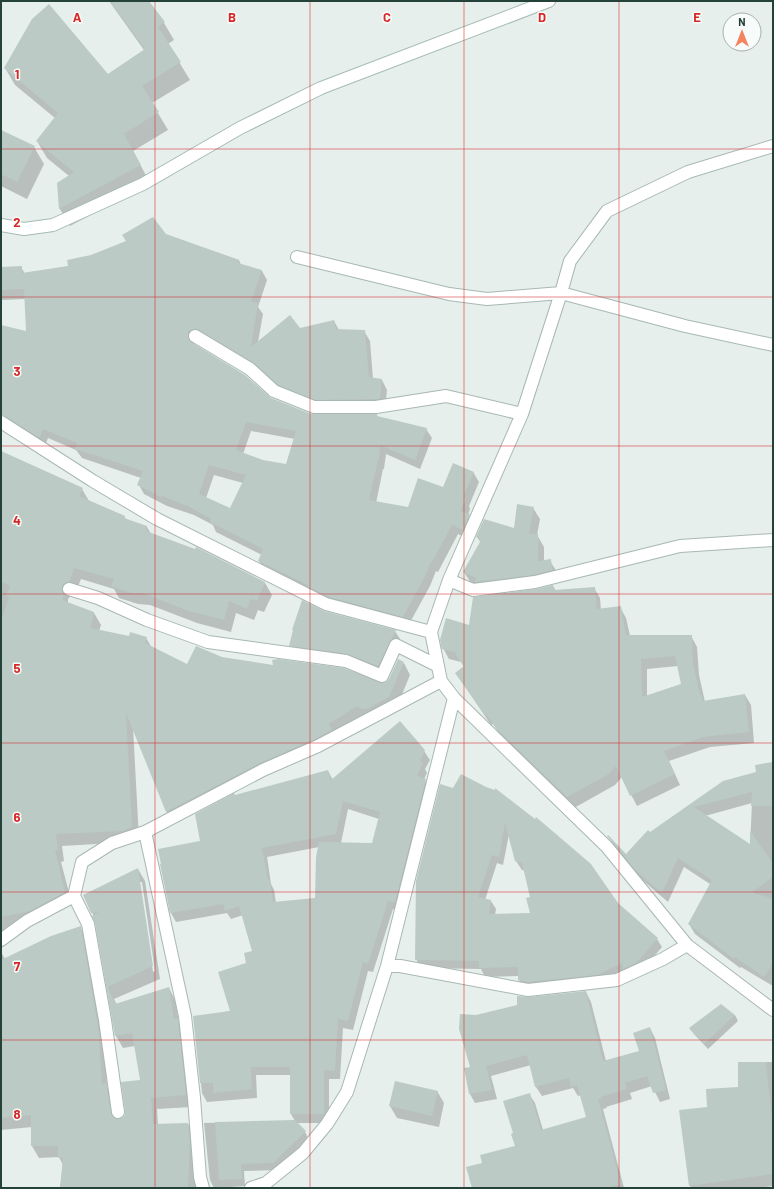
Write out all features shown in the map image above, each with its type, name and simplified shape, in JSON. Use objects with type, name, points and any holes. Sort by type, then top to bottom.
[{"type":"street","points":[[1,225],[24,229],[53,225],[143,184],[240,128],[321,88],[545,2]]},
{"type":"street","points":[[773,146],[688,172],[607,211],[570,261],[522,414],[449,580],[432,632],[440,681],[454,698],[607,847],[687,945],[773,1010]]},
{"type":"street","points":[[297,257],[449,294],[487,299],[561,293],[678,324],[773,345]]},
{"type":"street","points":[[195,336],[250,369],[274,391],[314,407],[376,407],[446,396],[522,414]]},
{"type":"street","points":[[1,422],[93,481],[157,519],[326,604],[432,632]]},
{"type":"street","points":[[449,580],[473,590],[535,582],[680,546],[773,540]]},
{"type":"street","points":[[69,589],[98,598],[147,620],[208,642],[346,661],[382,676],[396,645],[438,666]]},
{"type":"street","points":[[118,1112],[105,1020],[88,924],[74,896],[82,862],[112,843],[145,832],[263,770],[318,746],[440,681]]},
{"type":"street","points":[[251,1188],[266,1183],[303,1153],[327,1124],[347,1092],[387,966],[454,698]]},
{"type":"street","points":[[145,832],[185,1016],[194,1098],[200,1177],[203,1188]]},
{"type":"street","points":[[1,940],[27,921],[74,896]]},
{"type":"street","points":[[387,966],[400,966],[528,990],[617,980],[663,959],[687,945]]},
{"type":"building","points":[[110,1],[149,1],[165,22],[158,27],[181,62],[142,86],[159,112],[124,134],[141,165],[59,209],[57,183],[74,172],[36,141],[58,113],[4,68],[32,19],[49,4],[108,74],[145,49]]},
{"type":"building","points":[[1,130],[35,146],[17,182],[1,174]]},
{"type":"building","points":[[153,217],[166,234],[239,260],[238,263],[262,270],[251,302],[258,303],[251,347],[290,315],[300,328],[334,320],[336,329],[365,330],[369,377],[382,379],[380,399],[315,400],[278,385],[254,363],[199,330],[191,330],[188,332],[188,336],[191,342],[245,375],[271,398],[311,414],[377,414],[377,416],[427,428],[415,460],[380,445],[379,460],[369,500],[408,507],[418,478],[443,487],[453,463],[474,472],[463,498],[466,499],[460,511],[470,514],[463,530],[452,525],[403,617],[329,597],[307,586],[308,585],[258,561],[263,549],[210,522],[211,519],[188,506],[162,496],[161,497],[137,485],[143,471],[75,449],[77,443],[43,429],[40,437],[36,436],[5,416],[1,415],[1,325],[26,331],[24,289],[1,290],[1,267],[22,266],[22,273],[68,266],[67,260],[91,255],[126,241],[122,235]],"holes":[[[246,422],[296,431],[286,464],[263,460],[236,450]],[[209,465],[246,475],[230,508],[199,494]]]},
{"type":"building","points":[[1,451],[83,488],[79,496],[125,516],[124,518],[147,526],[146,531],[195,549],[196,547],[265,582],[257,601],[251,599],[247,609],[229,601],[224,620],[189,611],[142,593],[131,593],[111,586],[114,579],[74,568],[69,582],[64,583],[62,586],[64,595],[62,600],[94,612],[91,628],[129,636],[130,632],[147,637],[145,643],[187,664],[196,646],[222,657],[273,665],[272,660],[278,659],[344,668],[383,683],[389,679],[398,659],[404,662],[389,697],[367,709],[362,709],[357,706],[329,724],[332,730],[260,763],[166,812],[126,713],[132,827],[123,831],[56,834],[58,850],[55,850],[65,892],[30,911],[1,917],[1,621],[9,597],[6,596],[10,586],[1,582]]},
{"type":"building","points":[[517,504],[534,507],[529,534],[538,534],[538,561],[551,559],[552,570],[534,575],[475,582],[476,578],[463,572],[481,540],[476,537],[484,519],[514,528]]},
{"type":"building","points":[[553,585],[554,590],[595,587],[597,609],[621,606],[626,635],[692,635],[693,664],[703,701],[745,694],[749,732],[703,737],[664,751],[675,774],[630,796],[616,766],[609,774],[567,797],[497,729],[486,714],[485,715],[455,673],[464,666],[456,655],[457,653],[442,649],[440,640],[446,618],[469,625],[473,597],[536,589]],"holes":[[[675,656],[681,684],[642,697],[641,659]]]},
{"type":"building","points":[[302,600],[324,611],[396,630],[378,666],[347,654],[289,646],[292,630]]},
{"type":"building","points":[[400,721],[425,750],[420,762],[423,763],[417,776],[426,779],[395,902],[388,901],[368,964],[363,962],[348,1021],[338,1019],[335,1071],[324,1070],[324,1114],[290,1114],[290,1067],[251,1067],[252,1089],[213,1093],[213,1083],[200,1083],[193,1016],[230,1011],[218,972],[246,963],[244,953],[252,951],[239,906],[225,911],[223,904],[170,913],[158,849],[200,841],[195,814],[234,793],[235,795],[328,770],[331,780]],"holes":[[[343,801],[380,812],[372,843],[319,842],[316,857],[315,898],[273,902],[270,880],[268,880],[262,848],[336,834]]]},
{"type":"building","points":[[773,762],[773,806],[751,806],[752,792],[694,807],[750,844],[750,831],[773,863],[773,877],[752,892],[773,899],[773,963],[764,977],[735,957],[734,959],[688,924],[712,880],[678,858],[662,893],[634,869],[624,856],[648,830],[650,832],[723,781],[756,772],[755,765]]},
{"type":"building","points":[[461,774],[486,787],[495,790],[495,788],[535,819],[536,817],[591,864],[618,903],[658,938],[636,963],[623,969],[622,963],[597,975],[528,982],[518,980],[518,967],[479,968],[479,961],[415,960],[416,881],[440,784],[453,788]],"holes":[[[505,823],[515,861],[522,863],[530,897],[526,898],[530,913],[489,914],[491,900],[478,897],[492,855],[499,857]]]},
{"type":"building","points":[[608,835],[626,854],[623,855],[607,836]]},
{"type":"building","points":[[138,868],[153,966],[108,987],[115,1004],[169,987],[174,1019],[178,1019],[186,1095],[151,1098],[153,1124],[188,1123],[190,1140],[188,1188],[60,1188],[63,1158],[58,1158],[58,1146],[31,1146],[31,1115],[1,1118],[1,960],[51,936],[81,926],[100,1039],[102,1084],[106,1083],[112,1116],[116,1119],[122,1118],[125,1115],[125,1111],[121,1082],[140,1080],[132,1033],[115,1036],[95,923],[92,916],[99,912],[91,913],[83,895]]},
{"type":"building","points":[[586,991],[603,1061],[639,1051],[633,1033],[650,1027],[666,1090],[653,1093],[647,1076],[625,1083],[627,1089],[601,1097],[602,1099],[598,1099],[621,1184],[608,1188],[472,1188],[466,1167],[482,1163],[480,1155],[515,1146],[511,1134],[513,1133],[503,1101],[530,1093],[541,1130],[586,1117],[577,1085],[571,1087],[569,1078],[535,1087],[527,1055],[486,1066],[492,1090],[469,1094],[464,1068],[470,1067],[459,1029],[460,1014],[476,1015],[517,1005],[517,996],[529,997]]},
{"type":"building","points":[[721,1004],[735,1015],[704,1044],[689,1028]]},
{"type":"building","points":[[738,1062],[766,1062],[773,1129],[773,1174],[689,1186],[679,1110],[707,1107],[706,1089],[738,1087]]},
{"type":"building","points":[[395,1081],[438,1091],[432,1116],[389,1106]]},
{"type":"building","points":[[295,1120],[306,1131],[273,1163],[241,1164],[242,1179],[219,1180],[215,1122]]}]
